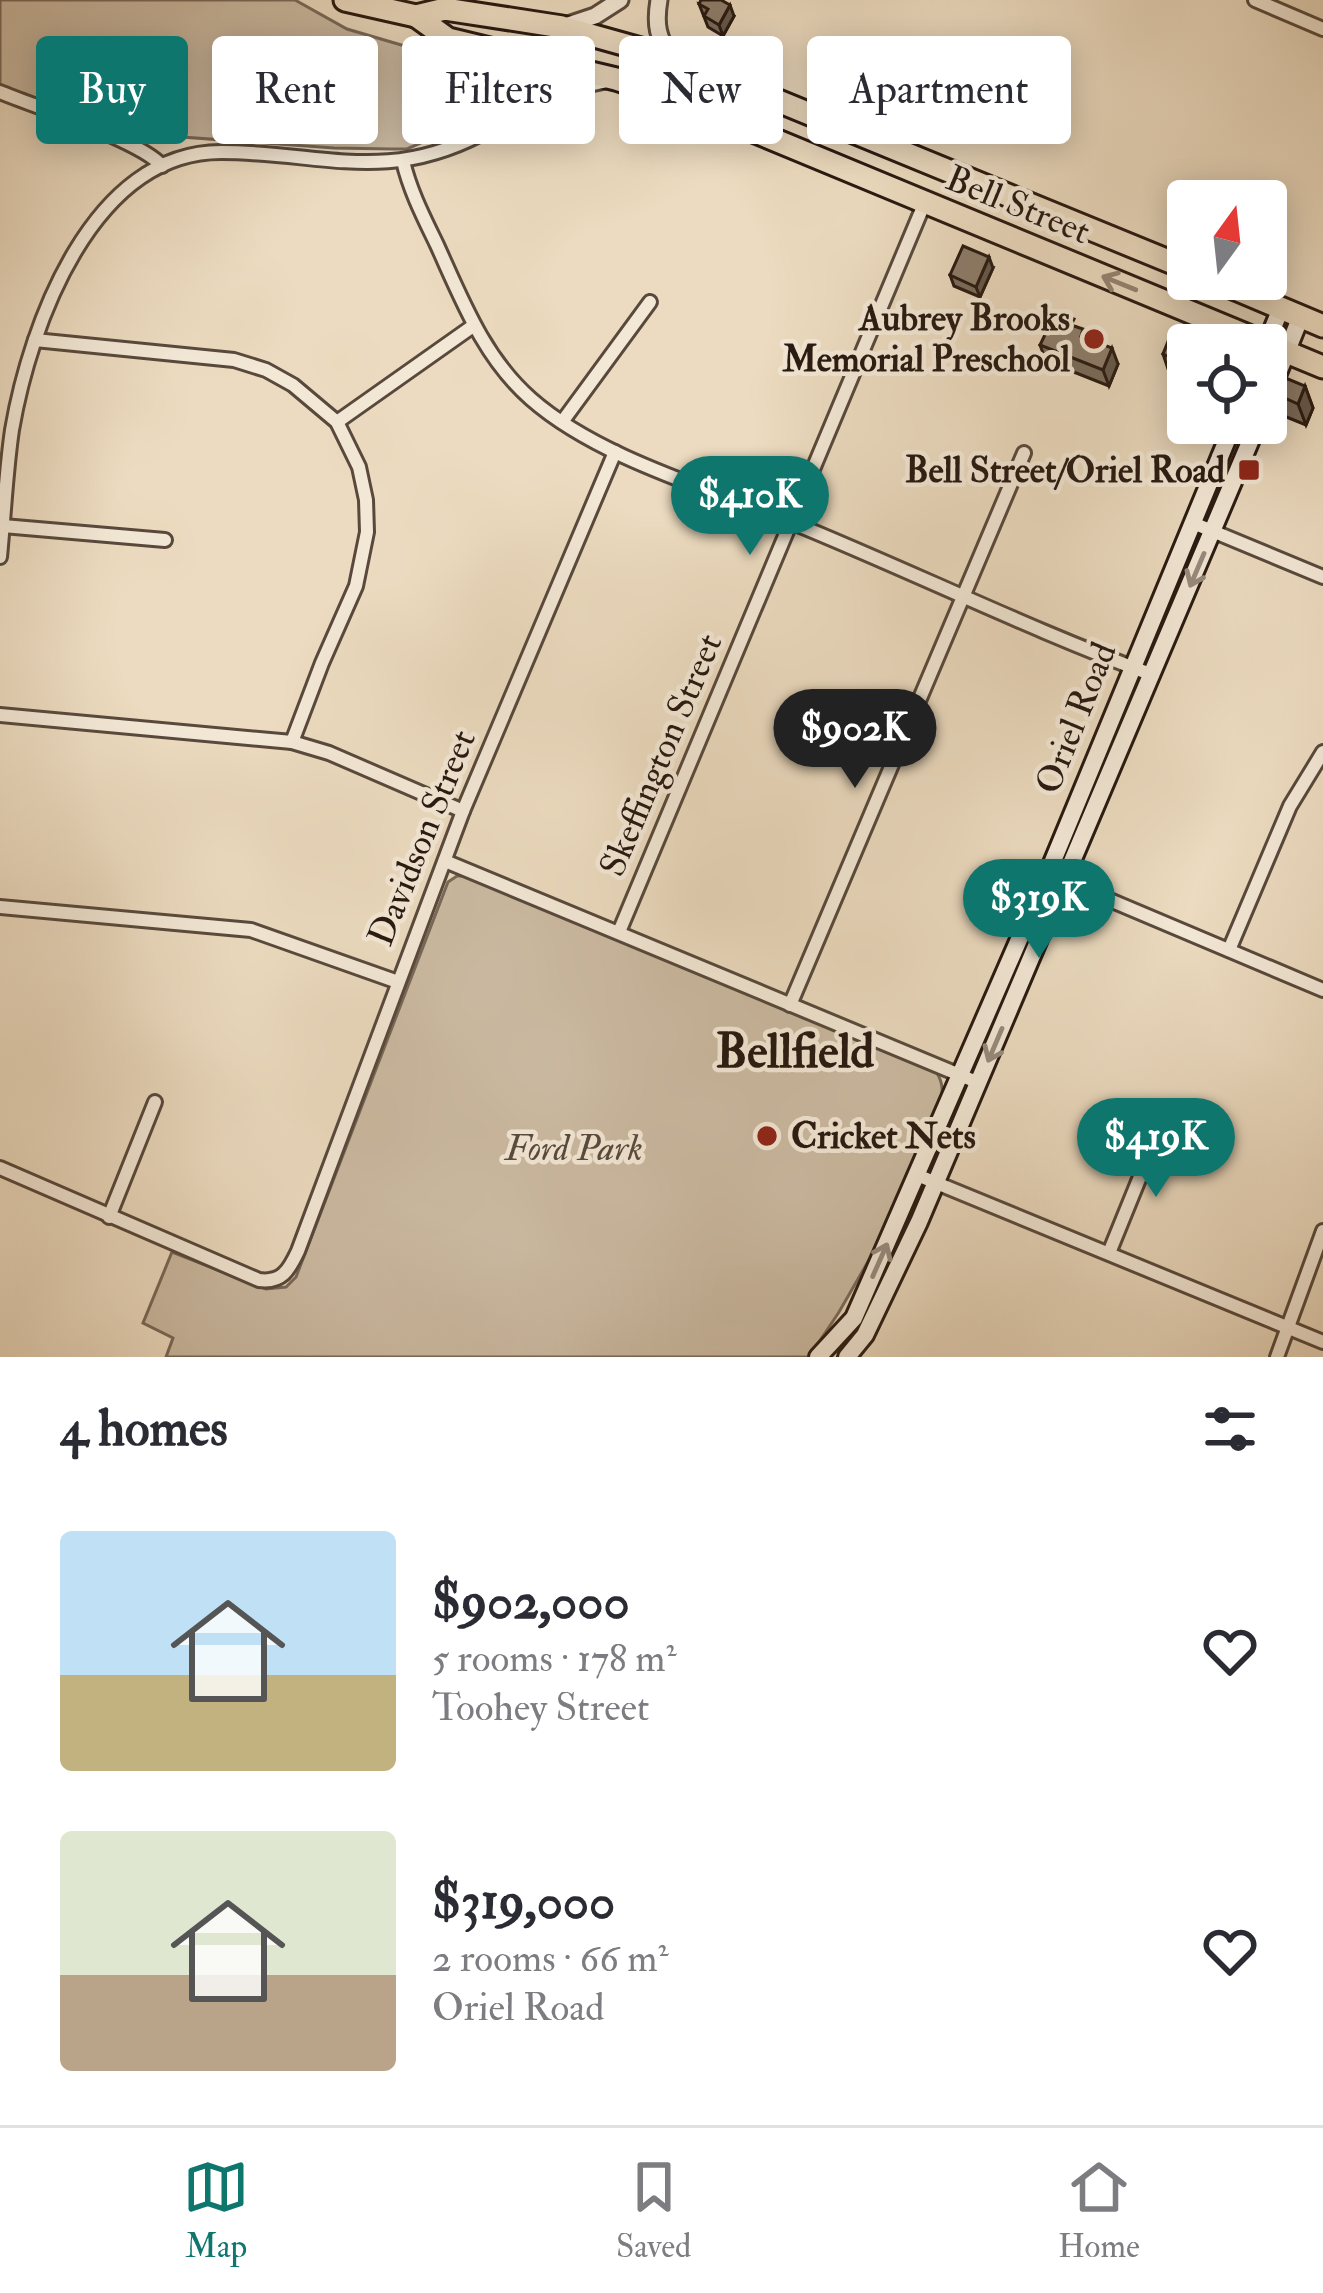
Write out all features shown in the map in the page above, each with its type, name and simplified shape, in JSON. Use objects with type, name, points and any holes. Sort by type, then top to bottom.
[{"type":"highway","name":"Bell Street","points":[[345,0],[416,16],[444,36]]},
{"type":"highway","name":"Bell Street","points":[[416,16],[446,9],[562,27],[619,43]]},
{"type":"highway","name":"Bell Street","points":[[595,74],[619,80]]},
{"type":"highway","name":"Bell Street","points":[[783,101],[1167,260]]},
{"type":"highway","name":"Bell Street","points":[[783,144],[1218,324]]},
{"type":"highway","points":[[1262,300],[1323,326]]},
{"type":"highway","name":"Bell Street","points":[[1287,353],[1323,368]]},
{"type":"main road","points":[[1285,324],[1291,312]]},
{"type":"main road","name":"Oriel Road","points":[[848,1357],[865,1335],[980,1083],[1131,667],[1225,444]]},
{"type":"main road","name":"Oriel Road","points":[[818,1357],[854,1318],[960,1075],[1153,675],[1249,444]]},
{"type":"street","points":[[562,27],[595,16],[620,0]]},
{"type":"street","points":[[658,0],[659,36]]},
{"type":"street","points":[[1255,0],[1323,29]]},
{"type":"street","points":[[595,84],[616,79]]},
{"type":"street","points":[[0,92],[154,156],[163,166]]},
{"type":"street","points":[[0,557],[12,431],[34,340],[55,290],[92,225],[124,190],[142,176],[188,155],[216,152],[403,161],[462,144]]},
{"type":"street","points":[[403,161],[410,187],[473,326],[502,369],[531,400],[562,422],[615,452],[1153,675]]},
{"type":"street","name":"Skeffington Street","points":[[619,932],[925,202]]},
{"type":"street","points":[[562,422],[650,302]]},
{"type":"street","points":[[337,422],[473,326]]},
{"type":"street","points":[[34,340],[234,359],[280,377],[337,422],[359,467],[367,532],[356,586],[292,742]]},
{"type":"street","name":"Davidson Street","points":[[109,1217],[259,1280],[280,1279],[298,1251],[463,811],[615,452]]},
{"type":"street","points":[[790,1005],[1024,453]]},
{"type":"street","points":[[1193,523],[1323,577]]},
{"type":"street","points":[[3,526],[165,540]]},
{"type":"street","points":[[0,715],[292,742],[463,811]]},
{"type":"street","points":[[1229,950],[1290,806],[1323,752]]},
{"type":"street","points":[[445,861],[980,1083]]},
{"type":"street","points":[[1056,877],[1323,990]]},
{"type":"street","points":[[0,908],[251,930],[398,982]]},
{"type":"street","points":[[0,1168],[109,1217],[155,1102]]},
{"type":"street","points":[[1109,1253],[1159,1130]]},
{"type":"street","points":[[917,1175],[1323,1342]]},
{"type":"street","points":[[1276,1357],[1323,1231]]},
{"type":"green space","points":[[0,0],[295,0],[347,29],[371,36],[212,36],[212,139],[188,137],[188,36],[36,36],[36,100],[0,88]]},
{"type":"green space","points":[[378,38],[402,45],[402,144],[419,144],[407,149],[279,144],[378,144]]},
{"type":"green space","name":"Ford Park","points":[[468,876],[937,1073],[942,1090],[939,1107],[873,1253],[809,1357],[166,1357],[173,1338],[143,1323],[172,1252],[266,1289],[286,1287],[296,1277],[448,882]]},
{"type":"building","points":[[701,0],[730,5],[719,25],[704,16],[708,9],[699,4]]},
{"type":"building","points":[[963,246],[989,257],[976,287],[950,275]]},
{"type":"building","points":[[1056,312],[1074,319],[1071,325],[1083,329],[1081,336],[1112,348],[1103,370],[1040,345]]},
{"type":"building","points":[[1287,379],[1305,386],[1298,404],[1287,399]]},
{"type":"place","name":"Aubrey Brooks Memorial Preschool","points":[[1094,339]]},
{"type":"place","name":"Bell Street/Oriel Road","points":[[1249,470]]},
{"type":"place","name":"Cricket Nets","points":[[767,1136]]},
{"type":"district","name":"Bellfield","points":[[795,1052]]}]
